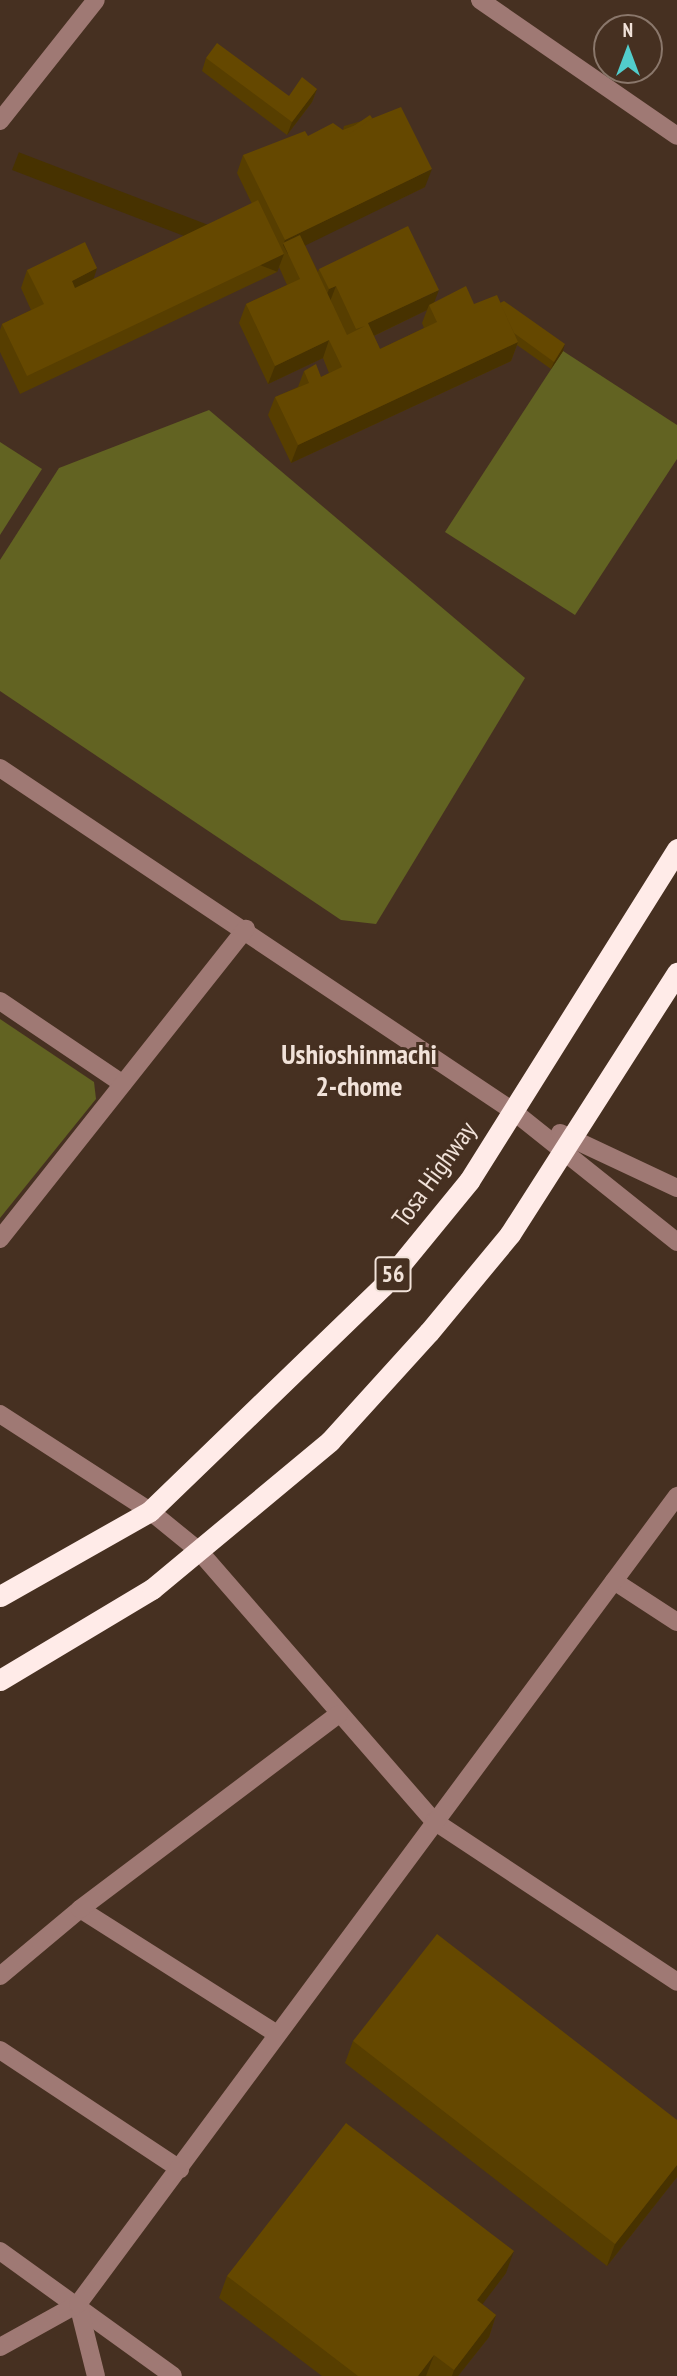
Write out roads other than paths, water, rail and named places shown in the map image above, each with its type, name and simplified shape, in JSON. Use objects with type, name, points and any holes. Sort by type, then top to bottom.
[{"type":"highway","name":"Tosa Highway","points":[[0,1596],[150,1511],[383,1286],[456,1200],[677,849]]},
{"type":"highway","name":"56","points":[[0,1679],[152,1589],[330,1441],[429,1332],[510,1234],[677,973]]},
{"type":"street","points":[[0,121],[7,97],[96,0]]},
{"type":"street","points":[[480,0],[677,136]]},
{"type":"street","points":[[0,768],[246,929],[513,1111],[568,1144],[677,1188]]},
{"type":"street","points":[[0,1239],[246,929]]},
{"type":"street","points":[[0,1000],[123,1084]]},
{"type":"street","points":[[568,1144],[677,1242]]},
{"type":"street","points":[[0,1414],[150,1511],[199,1551],[433,1821],[677,1982]]},
{"type":"street","points":[[0,2347],[78,2304],[180,2169],[433,1821],[677,1496]]},
{"type":"street","points":[[614,1581],[677,1622]]},
{"type":"street","points":[[0,1976],[80,1909],[339,1714]]},
{"type":"street","points":[[80,1909],[277,2034]]},
{"type":"street","points":[[0,2050],[180,2169]]},
{"type":"street","points":[[0,2251],[78,2304],[173,2376]]},
{"type":"street","points":[[78,2304],[96,2376]]},
{"type":"district","name":"Ushioshinmachi 2-chome","points":[[359,1070]]}]
